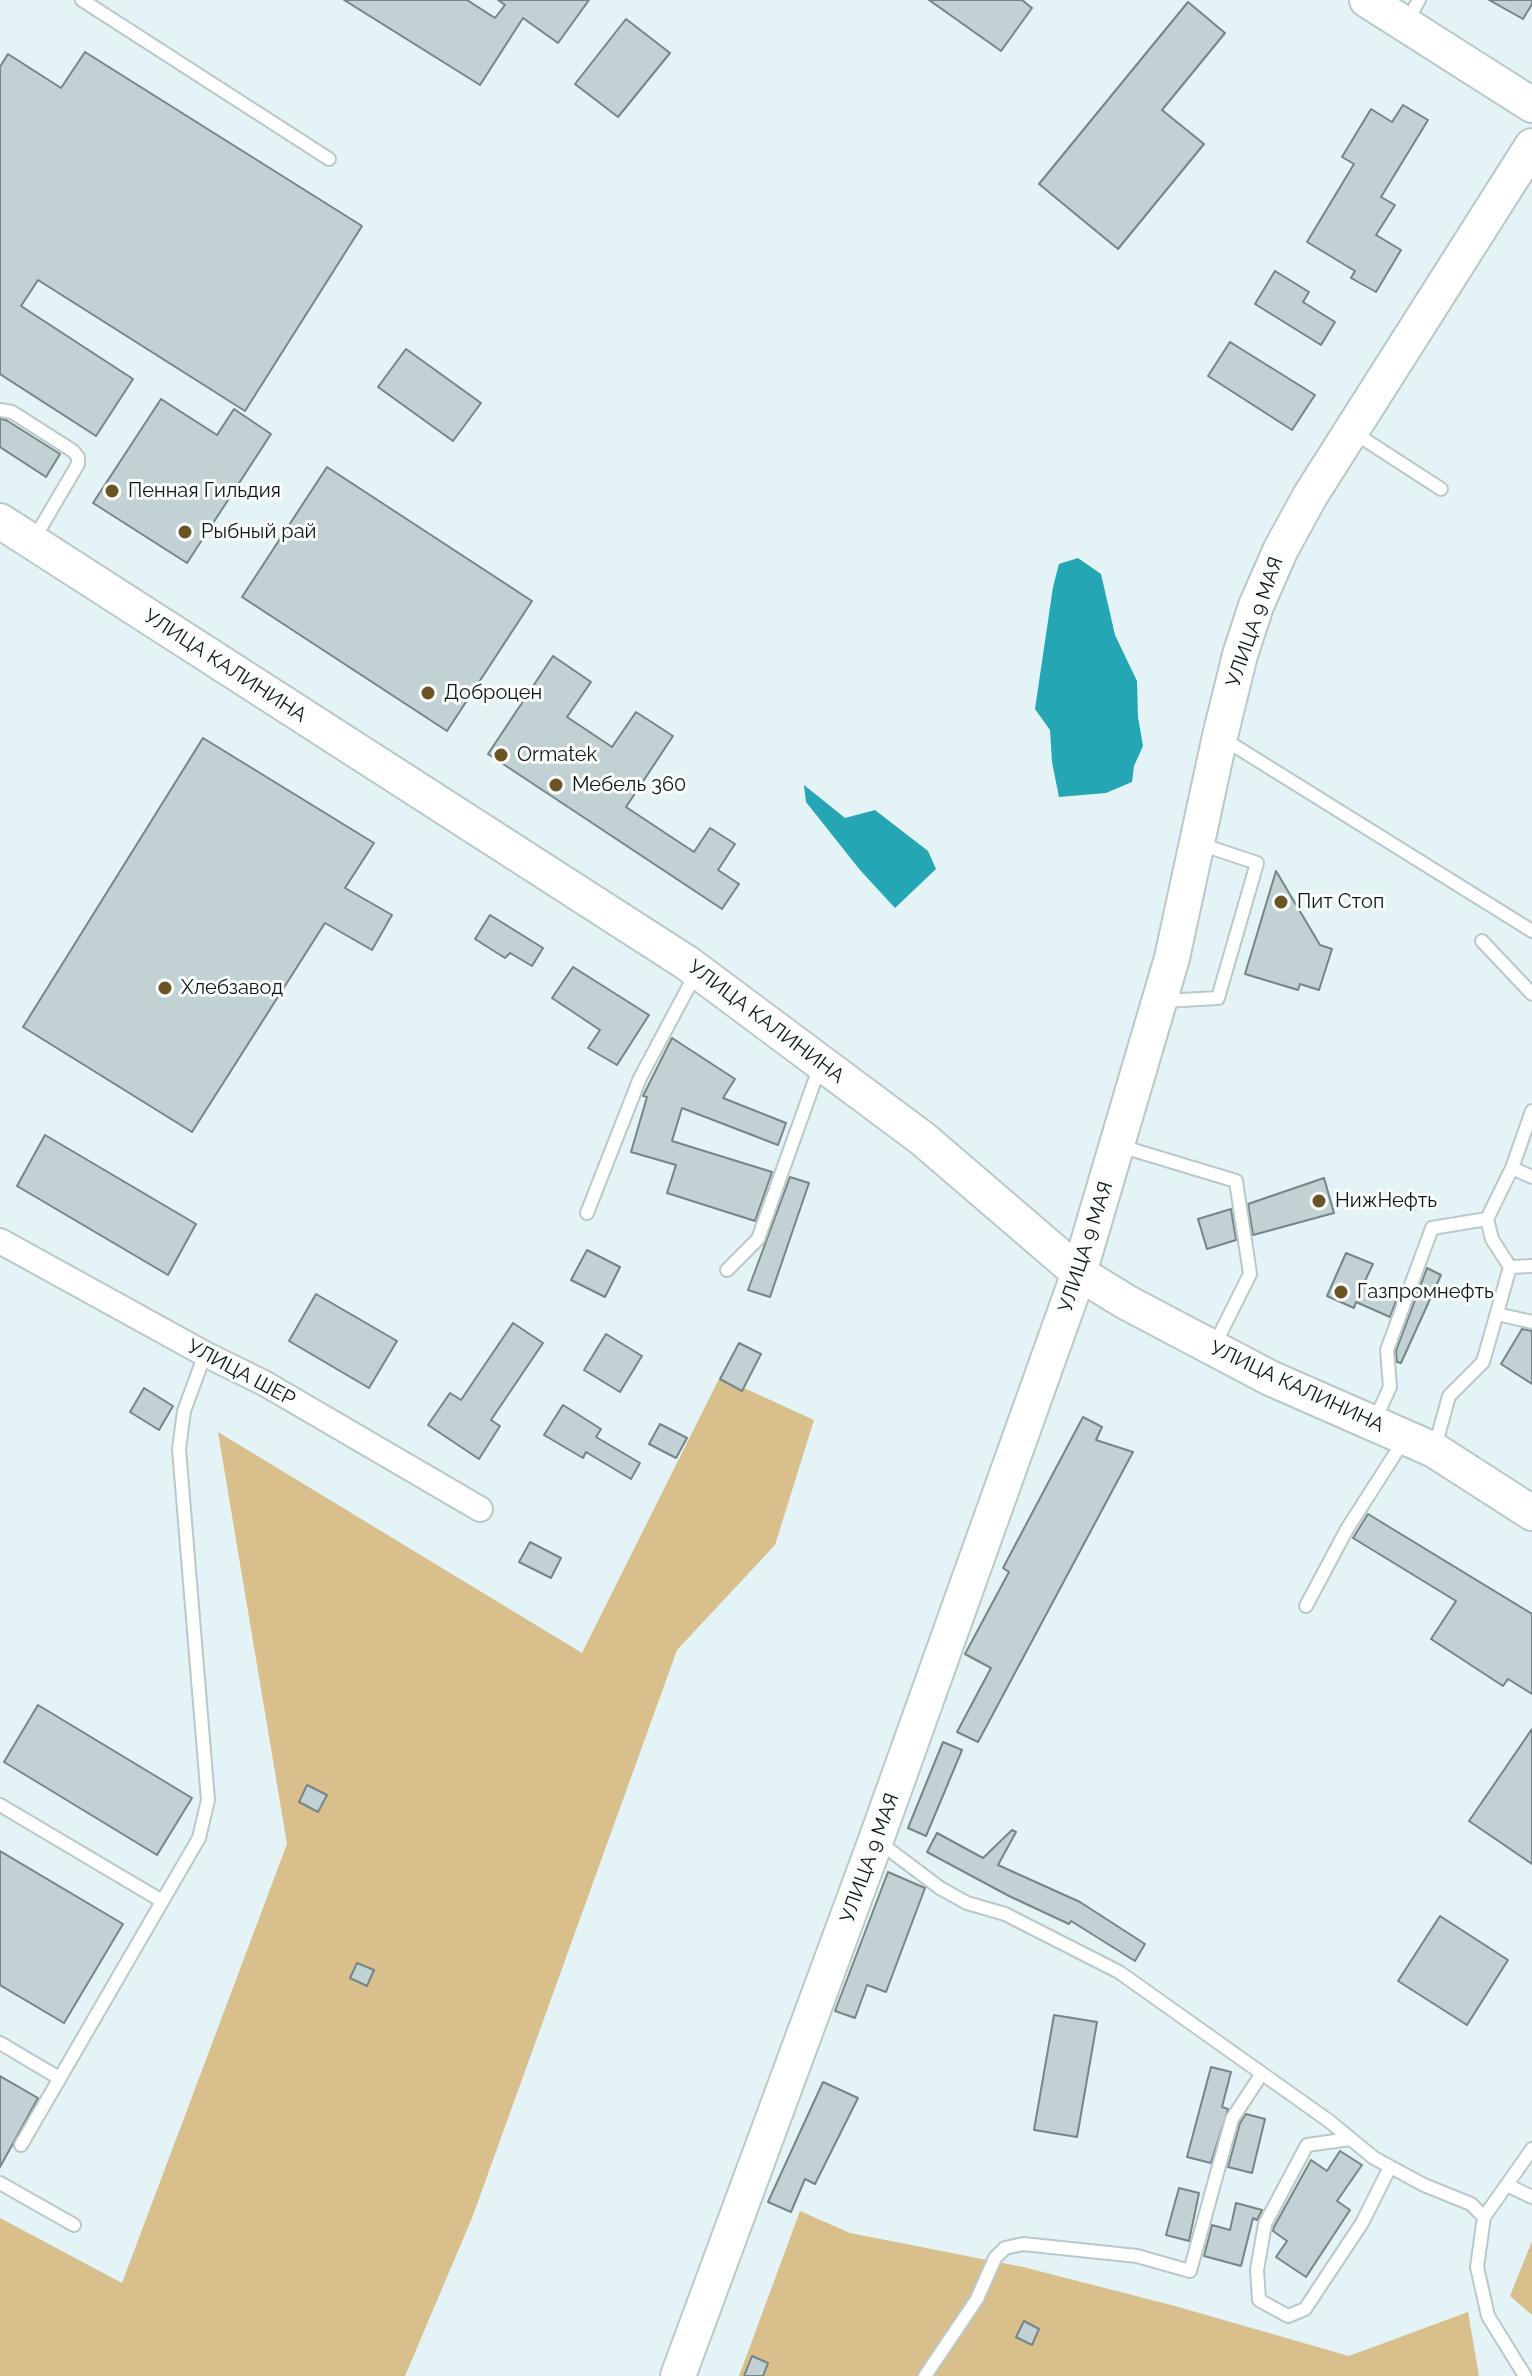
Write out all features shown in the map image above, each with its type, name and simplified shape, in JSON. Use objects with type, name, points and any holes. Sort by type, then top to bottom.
[{"type":"main road","points":[[1367,0],[1412,12],[1532,105]]},
{"type":"main road","name":"УЛИЦА 9 МАЯ","points":[[678,2376],[876,1840],[1079,1273],[1161,1002],[1220,736],[1256,606],[1281,549],[1351,430],[1532,146]]},
{"type":"main road","name":"УЛИЦА КАЛИНИНА","points":[[0,521],[698,971],[923,1139],[1079,1273],[1126,1302],[1270,1378],[1420,1443],[1532,1513]]},
{"type":"street","name":"УЛИЦА ШЕР","points":[[0,1241],[205,1354],[264,1383],[480,1509]]},
{"type":"lane","points":[[82,0],[329,159]]},
{"type":"lane","points":[[0,410],[12,412],[78,457],[78,464],[32,542]]},
{"type":"lane","points":[[1351,430],[1441,489]]},
{"type":"lane","points":[[1220,736],[1532,931]]},
{"type":"lane","points":[[1161,1002],[1218,998],[1257,863],[1198,843]]},
{"type":"lane","points":[[1482,941],[1532,994]]},
{"type":"lane","points":[[587,1213],[640,1078],[698,971]]},
{"type":"lane","points":[[727,1270],[758,1239],[822,1063]]},
{"type":"lane","points":[[1306,1606],[1347,1529],[1420,1443],[1449,1396],[1483,1362],[1510,1267],[1492,1239],[1487,1219],[1512,1168],[1532,1111]]},
{"type":"lane","points":[[1119,1145],[1236,1181],[1250,1274],[1213,1347]]},
{"type":"lane","points":[[1512,1168],[1532,1177]]},
{"type":"lane","points":[[1373,1423],[1390,1387],[1387,1350],[1432,1228],[1487,1219]]},
{"type":"lane","points":[[1510,1267],[1532,1266]]},
{"type":"lane","points":[[1497,1314],[1532,1322]]},
{"type":"lane","points":[[21,2145],[199,1838],[208,1800],[179,1449],[184,1411],[205,1354]]},
{"type":"lane","points":[[0,1805],[162,1901]]},
{"type":"lane","points":[[876,1840],[940,1888],[967,1903],[1005,1914],[1119,1972],[1390,2167],[1471,2204],[1484,2217]]},
{"type":"lane","points":[[0,2043],[59,2078]]},
{"type":"lane","points":[[925,2376],[977,2299],[995,2258],[1005,2248],[1023,2244],[1137,2256],[1190,2271],[1232,2119],[1261,2075]]},
{"type":"lane","points":[[1350,2139],[1307,2145],[1265,2224],[1257,2270],[1259,2300],[1288,2316],[1305,2309],[1362,2223],[1390,2167]]},
{"type":"lane","points":[[1525,2376],[1488,2316],[1477,2267],[1484,2217],[1532,2149]]},
{"type":"lane","points":[[0,2183],[74,2225]]},
{"type":"lane","points":[[1507,2185],[1532,2197]]},
{"type":"shaded area","points":[[720,1377],[814,1420],[775,1545],[677,1650],[472,2218],[405,2376],[0,2376],[0,2218],[122,2283],[287,1844],[218,1432],[582,1653]]},
{"type":"shaded area","points":[[800,2211],[850,2233],[1023,2267],[1175,2306],[1349,2356],[1468,2312],[1479,2376],[739,2376]]},
{"type":"shaded area","points":[[1532,2241],[1532,2315],[1510,2296]]},
{"type":"water","points":[[1078,558],[1101,574],[1115,635],[1137,681],[1143,746],[1134,766],[1132,782],[1106,793],[1059,797],[1050,730],[1035,709],[1059,564]]},
{"type":"water","points":[[804,785],[845,818],[875,810],[928,851],[936,869],[895,908],[806,802]]},
{"type":"building","points":[[344,0],[467,0],[495,18],[505,5],[498,0],[589,0],[558,43],[523,18],[480,85]]},
{"type":"building","points":[[929,0],[1022,0],[1032,8],[1001,51]]},
{"type":"building","points":[[1489,0],[1532,0],[1532,4],[1523,19]]},
{"type":"building","points":[[1188,2],[1225,33],[1162,110],[1204,144],[1118,249],[1039,184]]},
{"type":"building","points":[[626,19],[670,53],[618,117],[575,84]]},
{"type":"building","points":[[85,52],[362,226],[245,411],[38,280],[21,306],[133,379],[96,436],[0,374],[0,67],[8,54],[61,88]]},
{"type":"building","points":[[1403,105],[1428,120],[1381,197],[1395,205],[1376,235],[1401,250],[1376,292],[1351,278],[1355,271],[1307,242],[1354,164],[1342,157],[1371,109],[1392,122]]},
{"type":"building","points":[[1275,271],[1309,292],[1303,302],[1335,322],[1321,345],[1255,304]]},
{"type":"building","points":[[1230,342],[1315,395],[1292,430],[1208,376]]},
{"type":"building","points":[[406,349],[481,403],[453,441],[378,387]]},
{"type":"building","points":[[161,399],[217,435],[234,409],[271,434],[187,563],[93,503]]},
{"type":"building","points":[[0,419],[60,454],[46,477],[0,447]]},
{"type":"building","points":[[327,467],[532,601],[447,731],[242,597]]},
{"type":"building","points":[[553,656],[591,682],[567,717],[612,747],[636,712],[673,736],[626,807],[694,852],[710,828],[735,844],[718,870],[739,884],[722,909],[488,754]]},
{"type":"building","name":"Хлебзавод","points":[[203,738],[374,843],[345,888],[392,915],[372,950],[325,923],[192,1132],[23,1027]]},
{"type":"building","name":"Пит Стоп","points":[[1276,871],[1320,945],[1332,949],[1319,990],[1300,984],[1298,990],[1245,974]]},
{"type":"building","points":[[490,915],[543,948],[532,966],[510,953],[505,958],[475,939]]},
{"type":"building","points":[[573,967],[649,1015],[617,1065],[588,1048],[600,1030],[552,998]]},
{"type":"building","points":[[672,1038],[735,1079],[723,1098],[786,1123],[778,1145],[682,1108],[672,1141],[772,1172],[755,1221],[667,1193],[676,1165],[631,1152],[647,1097],[643,1096]]},
{"type":"building","points":[[45,1135],[196,1224],[168,1275],[17,1186]]},
{"type":"building","points":[[790,1177],[809,1183],[770,1297],[748,1290]]},
{"type":"building","points":[[1324,1178],[1334,1213],[1253,1235],[1248,1204]]},
{"type":"building","points":[[1231,1209],[1236,1240],[1207,1249],[1198,1219]]},
{"type":"building","points":[[587,1250],[620,1267],[605,1297],[571,1280]]},
{"type":"building","points":[[1346,1253],[1373,1264],[1364,1283],[1397,1298],[1390,1317],[1356,1302],[1354,1308],[1327,1296]]},
{"type":"building","points":[[1427,1268],[1441,1275],[1401,1363],[1397,1362],[1396,1351]]},
{"type":"building","points":[[316,1294],[397,1341],[369,1388],[289,1341]]},
{"type":"building","points":[[513,1323],[543,1343],[491,1420],[500,1426],[479,1459],[428,1425],[450,1393],[461,1400]]},
{"type":"building","points":[[1522,1329],[1532,1331],[1532,1384],[1501,1364]]},
{"type":"building","points":[[606,1334],[642,1356],[620,1392],[584,1370]]},
{"type":"building","points":[[739,1343],[761,1354],[742,1391],[720,1379]]},
{"type":"building","points":[[144,1388],[173,1406],[159,1430],[130,1412]]},
{"type":"building","points":[[563,1405],[601,1429],[596,1437],[640,1463],[631,1479],[586,1452],[583,1458],[544,1435]]},
{"type":"building","points":[[1083,1417],[1102,1427],[1096,1440],[1133,1452],[978,1742],[957,1732],[991,1668],[965,1654],[1009,1572],[1003,1568]]},
{"type":"building","points":[[660,1424],[687,1438],[676,1458],[649,1444]]},
{"type":"building","points":[[1368,1514],[1532,1614],[1532,1694],[1508,1679],[1503,1686],[1431,1639],[1456,1601],[1353,1538]]},
{"type":"building","points":[[530,1542],[561,1558],[551,1578],[519,1562]]},
{"type":"building","points":[[38,1705],[192,1798],[157,1855],[4,1762]]},
{"type":"building","points":[[1532,1729],[1532,1864],[1469,1821]]},
{"type":"building","points":[[943,1742],[962,1750],[926,1836],[908,1828]]},
{"type":"building","points":[[307,1785],[327,1795],[318,1812],[299,1802]]},
{"type":"building","points":[[1012,1830],[1016,1832],[998,1865],[1080,1902],[1145,1944],[1135,1961],[1071,1921],[1069,1924],[1009,1896],[927,1852],[937,1833],[983,1858]]},
{"type":"building","points":[[0,1851],[123,1924],[64,2023],[0,1985]]},
{"type":"building","points":[[888,1872],[925,1888],[886,1992],[867,1985],[855,2018],[835,2011]]},
{"type":"building","points":[[1440,1916],[1508,1960],[1467,2025],[1398,1981]]},
{"type":"building","points":[[357,1963],[374,1970],[367,1986],[350,1978]]},
{"type":"building","points":[[1054,2015],[1097,2022],[1077,2137],[1034,2130]]},
{"type":"building","points":[[1211,2067],[1231,2072],[1222,2107],[1228,2109],[1211,2163],[1187,2157]]},
{"type":"building","points":[[0,2076],[38,2098],[0,2167]]},
{"type":"building","points":[[823,2082],[858,2098],[815,2184],[805,2179],[791,2212],[768,2202]]},
{"type":"building","points":[[1246,2114],[1265,2119],[1252,2173],[1228,2167],[1240,2123]]},
{"type":"building","points":[[1340,2151],[1362,2165],[1337,2201],[1350,2210],[1306,2277],[1276,2257],[1287,2241],[1273,2231],[1274,2227],[1311,2160],[1327,2171]]},
{"type":"building","points":[[1179,2188],[1199,2193],[1189,2241],[1166,2235]]},
{"type":"building","points":[[1236,2203],[1262,2210],[1257,2220],[1253,2218],[1241,2266],[1204,2256],[1212,2225],[1230,2230]]},
{"type":"building","points":[[1024,2321],[1039,2329],[1032,2345],[1016,2337]]},
{"type":"building","points":[[752,2356],[768,2363],[763,2376],[744,2376]]},
{"type":"place","name":"Пенная Гильдия","points":[[112,491]]},
{"type":"place","name":"Рыбный рай","points":[[185,532]]},
{"type":"place","name":"Доброцен","points":[[428,693]]},
{"type":"place","name":"Ormatek","points":[[501,755]]},
{"type":"place","name":"Мебель 360","points":[[556,785]]},
{"type":"place","name":"Пит Стоп","points":[[1281,902]]},
{"type":"place","name":"Хлебзавод","points":[[165,988]]},
{"type":"place","name":"НижНефть","points":[[1319,1201]]},
{"type":"place","name":"Газпромнефть","points":[[1341,1292]]}]
